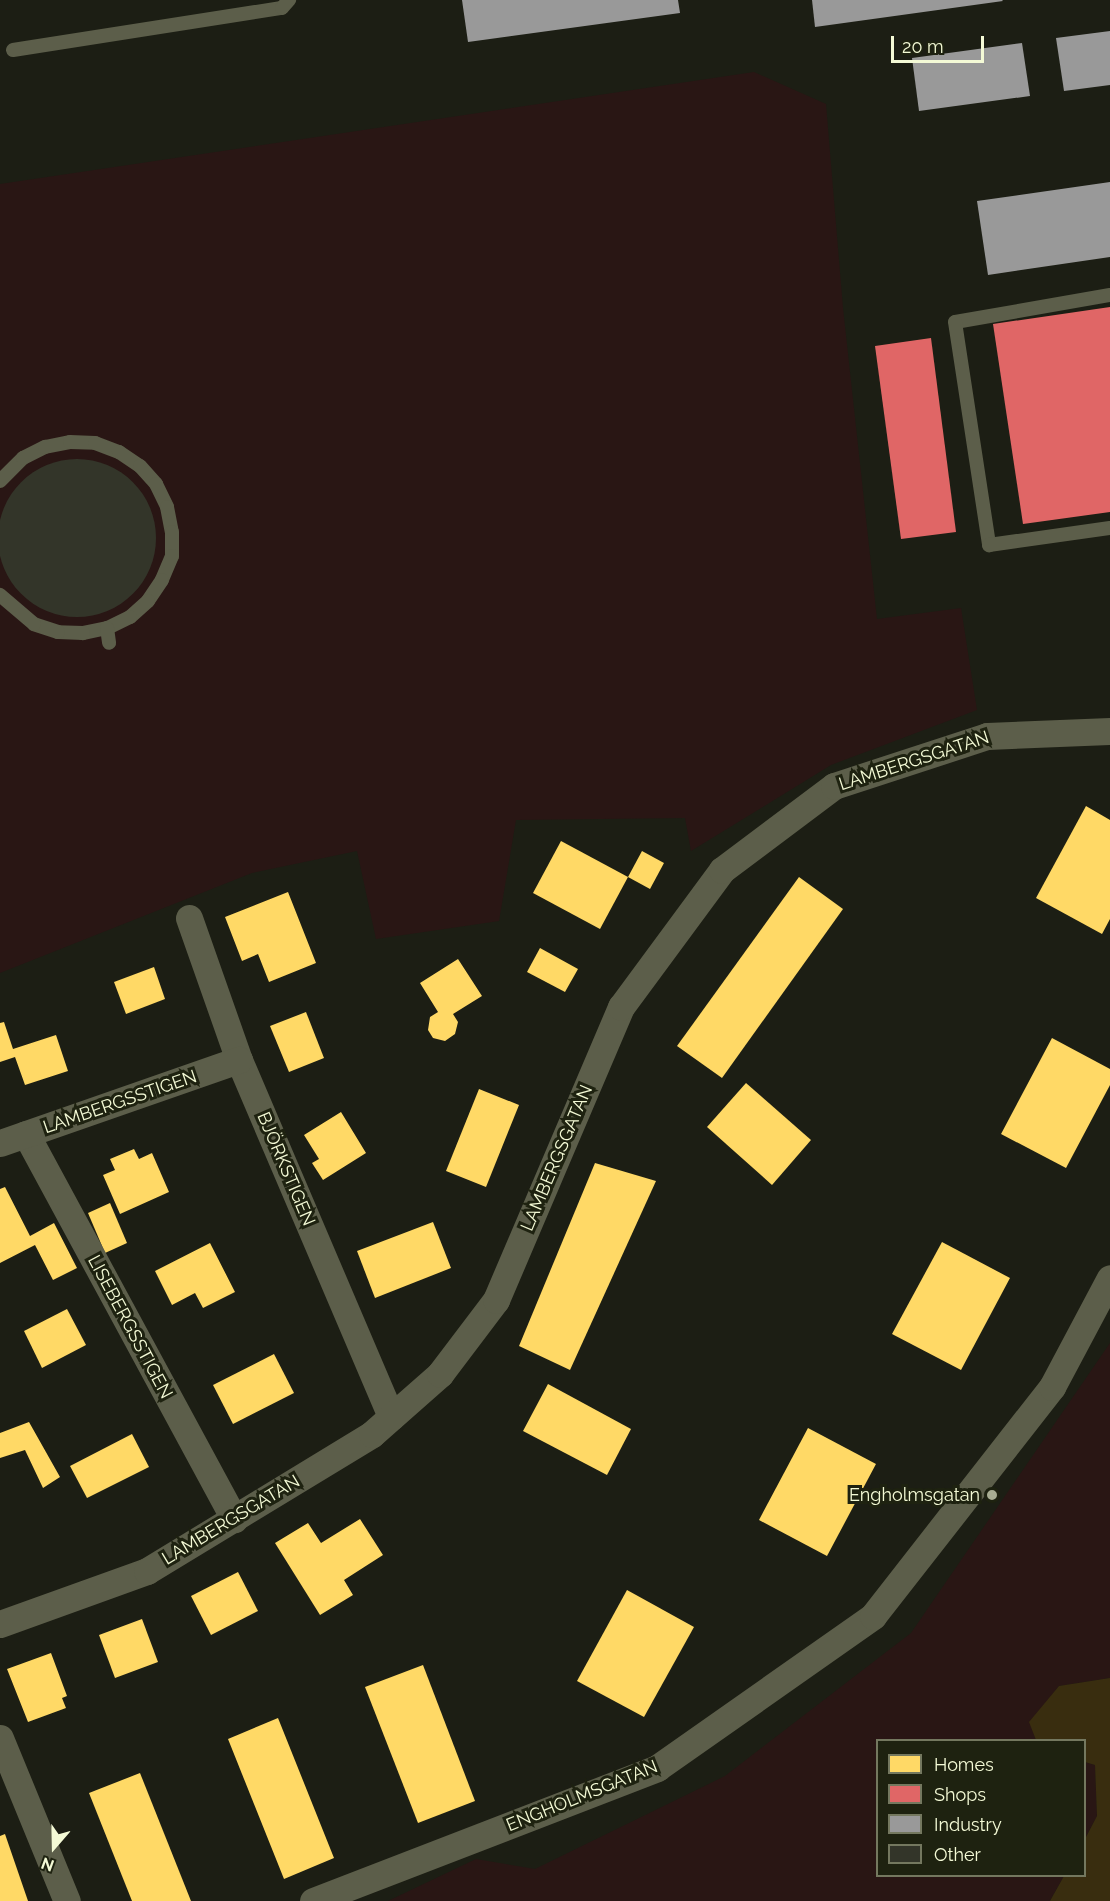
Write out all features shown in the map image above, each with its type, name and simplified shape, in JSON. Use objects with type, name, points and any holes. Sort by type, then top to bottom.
[{"type":"street","name":"LAMBERGSGATAN","points":[[0,1624],[147,1571],[372,1434],[440,1374],[496,1300],[621,1008],[722,870],[834,786],[987,736],[1110,731]]},
{"type":"street","name":"BJÖRKSTIGEN","points":[[189,918],[239,1060],[391,1417]]},
{"type":"street","name":"LAMBERGSSTIGEN","points":[[0,1143],[239,1060]]},
{"type":"street","name":"LISEBERGSSTIGEN","points":[[26,1134],[234,1519]]},
{"type":"street","name":"ENGHOLMSGATAN","points":[[312,1901],[657,1768],[873,1616],[1052,1387],[1110,1278]]},
{"type":"street","points":[[0,1738],[67,1901]]},
{"type":"lane","points":[[12,50],[282,8],[289,0]]},
{"type":"lane","points":[[1110,295],[955,322],[989,545],[1110,528]]},
{"type":"lane","points":[[0,481],[23,458],[45,447],[70,442],[95,444],[119,452],[156,484],[167,507],[172,556],[148,601],[130,617],[107,628],[83,633],[58,632],[34,624],[0,595]]},
{"type":"lane","points":[[107,628],[109,644]]},
{"type":"shaded area","points":[[754,72],[826,104],[843,308],[877,619],[961,608],[977,710],[831,765],[691,851],[685,818],[516,820],[499,921],[376,939],[357,851],[252,873],[0,973],[0,184]]},
{"type":"shaded area","points":[[1110,1343],[1110,1678],[1059,1686],[1030,1722],[1036,1739],[876,1739],[876,1877],[1063,1877],[1050,1901],[388,1901],[476,1859],[535,1869],[725,1776],[911,1633]]},
{"type":"shaded area","points":[[1110,1678],[1110,1901],[1050,1901],[1063,1877],[1086,1877],[1086,1837],[1097,1816],[1095,1765],[1086,1762],[1086,1739],[1036,1739],[1029,1722],[1059,1686]]},
{"type":"shaded area","points":[[1086,1762],[1095,1765],[1097,1816],[1086,1837]]},
{"type":"building: Homes","points":[[1086,806],[1110,820],[1110,919],[1102,934],[1036,898]]},
{"type":"building: Homes","points":[[561,841],[628,877],[600,929],[533,893]]},
{"type":"building: Homes","points":[[642,851],[664,863],[650,889],[628,877]]},
{"type":"building: Homes","points":[[799,877],[843,909],[722,1078],[677,1046]]},
{"type":"building: Homes","points":[[288,892],[316,963],[269,982],[258,954],[242,961],[225,917]]},
{"type":"building: Homes","points":[[540,948],[578,969],[565,992],[527,972]]},
{"type":"building: Homes","points":[[458,959],[482,996],[453,1014],[458,1022],[455,1034],[445,1041],[433,1038],[428,1030],[430,1017],[438,1012],[420,983]]},
{"type":"building: Homes","points":[[154,967],[165,999],[126,1014],[114,982]]},
{"type":"building: Homes","points":[[306,1012],[324,1058],[289,1072],[270,1026]]},
{"type":"building: Homes","points":[[4,1022],[13,1049],[56,1035],[68,1071],[25,1085],[15,1057],[0,1062],[0,1023]]},
{"type":"building: Homes","points":[[1052,1038],[1110,1069],[1110,1085],[1066,1168],[1001,1134]]},
{"type":"building: Homes","points":[[746,1083],[811,1140],[772,1185],[707,1127]]},
{"type":"building: Homes","points":[[479,1089],[519,1105],[486,1187],[446,1171]]},
{"type":"building: Homes","points":[[341,1112],[366,1153],[323,1180],[312,1163],[319,1159],[304,1135]]},
{"type":"building: Homes","points":[[134,1149],[139,1159],[152,1153],[169,1192],[120,1214],[103,1175],[115,1170],[110,1159]]},
{"type":"building: Homes","points":[[595,1163],[656,1181],[570,1370],[519,1346]]},
{"type":"building: Homes","points":[[5,1187],[30,1236],[54,1223],[77,1268],[53,1280],[35,1245],[0,1263],[0,1189]]},
{"type":"building: Homes","points":[[110,1203],[127,1243],[105,1253],[88,1213]]},
{"type":"building: Homes","points":[[433,1222],[451,1268],[375,1298],[357,1251]]},
{"type":"building: Homes","points":[[942,1242],[1010,1278],[961,1370],[892,1334]]},
{"type":"building: Homes","points":[[210,1243],[235,1292],[203,1308],[195,1293],[172,1305],[155,1271]]},
{"type":"building: Homes","points":[[67,1309],[86,1345],[42,1368],[24,1331]]},
{"type":"building: Homes","points":[[274,1354],[294,1393],[233,1424],[213,1385]]},
{"type":"building: Homes","points":[[548,1384],[631,1429],[607,1475],[523,1431]]},
{"type":"building: Homes","points":[[29,1422],[60,1477],[43,1488],[25,1450],[0,1458],[0,1433]]},
{"type":"building: Homes","points":[[808,1428],[876,1464],[827,1556],[759,1520]]},
{"type":"building: Homes","points":[[132,1434],[149,1467],[87,1498],[70,1466]]},
{"type":"building: Homes","points":[[360,1519],[383,1555],[344,1580],[353,1595],[320,1615],[275,1543],[308,1523],[321,1543]]},
{"type":"building: Homes","points":[[238,1572],[258,1611],[211,1635],[191,1596]]},
{"type":"building: Homes","points":[[627,1590],[694,1627],[644,1717],[577,1681]]},
{"type":"building: Homes","points":[[142,1619],[158,1662],[115,1678],[99,1635]]},
{"type":"building: Homes","points":[[51,1653],[67,1696],[62,1698],[66,1708],[28,1722],[7,1669]]},
{"type":"building: Homes","points":[[423,1665],[475,1801],[418,1823],[365,1687]]},
{"type":"building: Homes","points":[[278,1718],[334,1858],[284,1879],[228,1739]]},
{"type":"building: Homes","points":[[140,1773],[191,1901],[132,1901],[89,1793]]},
{"type":"building: Homes","points":[[5,1834],[28,1901],[0,1901],[0,1836]]},
{"type":"building: Shops","points":[[1110,307],[1110,512],[1023,524],[993,324]]},
{"type":"building: Shops","points":[[931,338],[956,532],[901,539],[875,346]]},
{"type":"building: Industry","points":[[462,0],[678,0],[680,13],[468,42]]},
{"type":"building: Industry","points":[[812,0],[1002,0],[1003,1],[815,27]]},
{"type":"building: Industry","points":[[1110,31],[1110,85],[1064,91],[1056,38]]},
{"type":"building: Industry","points":[[1022,43],[1030,96],[919,111],[912,58]]},
{"type":"building: Industry","points":[[1110,182],[1110,257],[988,275],[977,201]]},
{"type":"building: Other","points":[[77,459],[92,461],[121,472],[143,494],[154,523],[156,538],[154,553],[143,582],[121,604],[92,615],[77,617],[62,615],[33,604],[11,582],[0,553],[0,523],[11,494],[33,472],[62,461]]},
{"type":"place","name":"Engholmsgatan","points":[[992,1495]]}]
